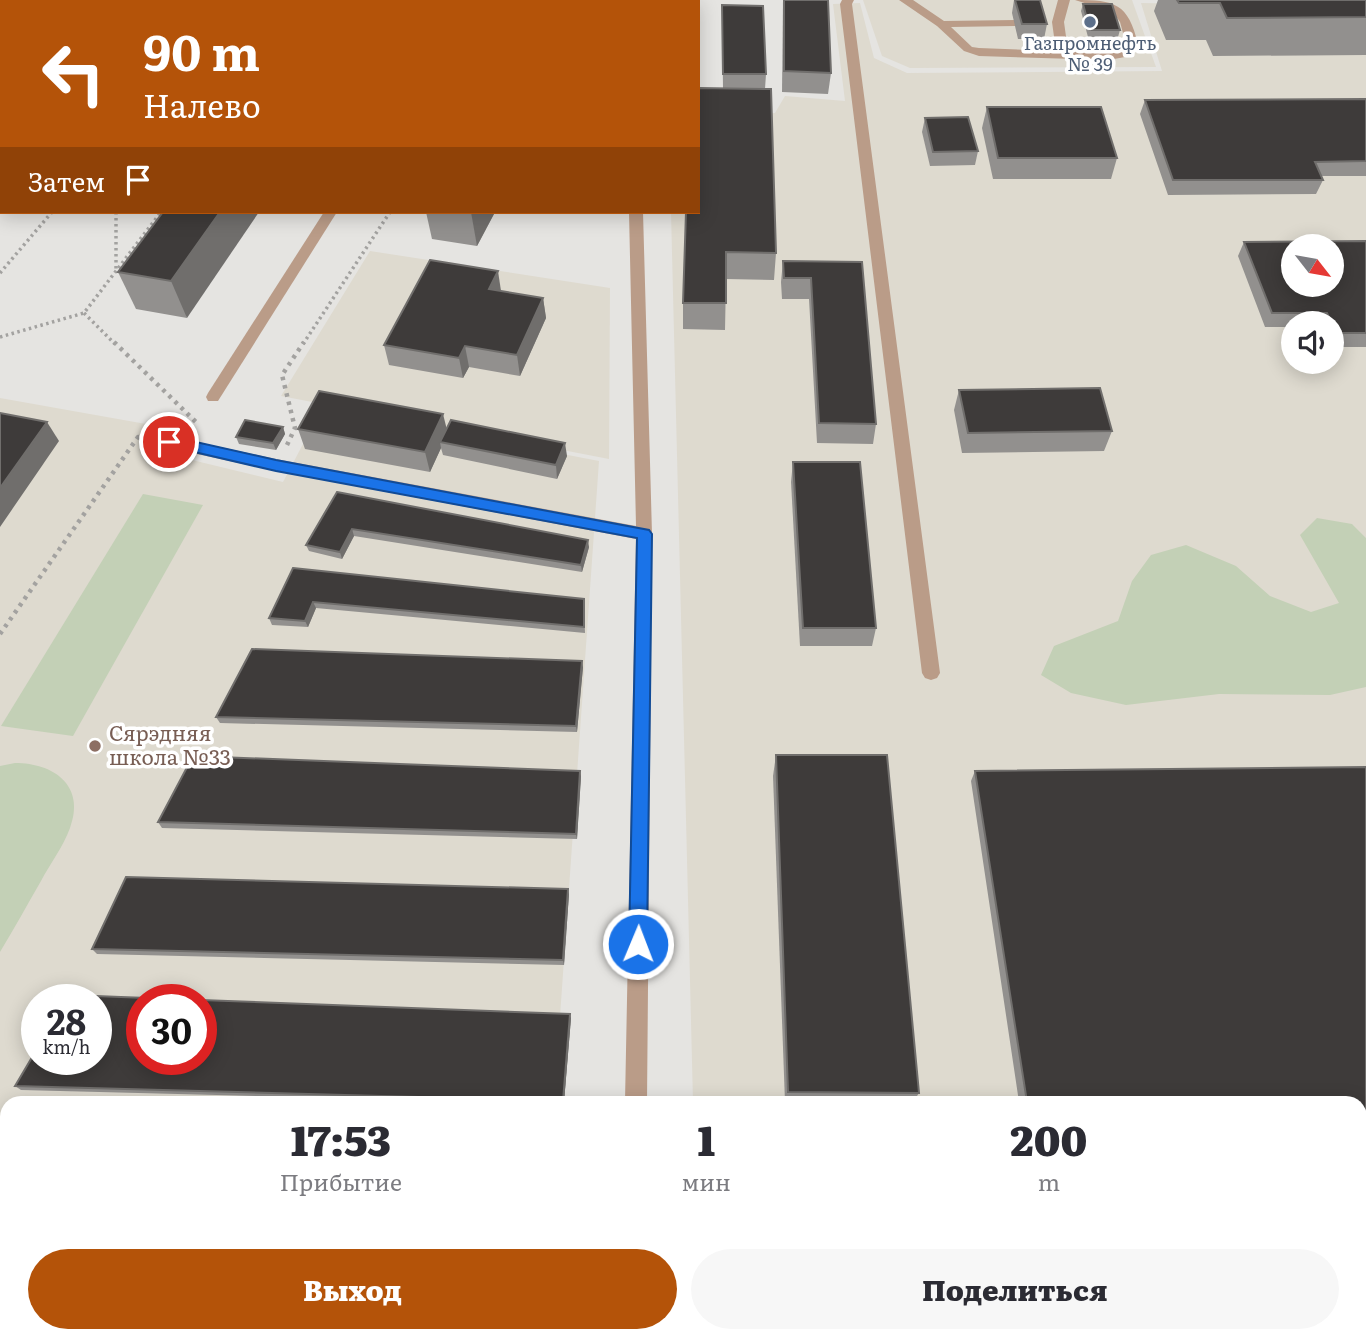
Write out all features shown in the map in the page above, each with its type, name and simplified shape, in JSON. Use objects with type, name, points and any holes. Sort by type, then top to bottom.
[{"type":"street","points":[[848,0],[846,4],[931,673]]},
{"type":"street","points":[[906,0],[922,0]]},
{"type":"street","points":[[906,0],[968,49],[979,52],[1109,56],[1126,52],[1132,44],[1122,12],[1112,5],[1081,0]]},
{"type":"street","points":[[1063,55],[1053,28],[1064,0]]},
{"type":"street","points":[[947,30],[1016,29]]},
{"type":"street","points":[[213,397],[329,214]]},
{"type":"street","points":[[635,1096],[644,534],[636,214]]},
{"type":"street","points":[[169,442],[276,466],[644,534]]},
{"type":"path","points":[[0,274],[50,214]]},
{"type":"path","points":[[116,214],[116,271]]},
{"type":"path","points":[[0,337],[84,313],[159,214]]},
{"type":"path","points":[[276,466],[295,428],[282,375],[389,214]]},
{"type":"path","points":[[84,313],[198,424]]},
{"type":"path","points":[[186,445],[213,397]]},
{"type":"path","points":[[0,634],[138,437],[169,442]]},
{"type":"shaded area","points":[[863,0],[1132,0],[1156,67],[910,68],[882,56]]},
{"type":"shaded area","points":[[860,3],[874,58],[907,73],[1162,71],[1141,3],[1366,7],[1366,1096],[693,1096],[671,214],[700,214],[700,116],[775,113],[785,96],[845,101],[833,4]]},
{"type":"shaded area","points":[[370,251],[610,288],[609,459],[281,396]]},
{"type":"shaded area","points":[[0,398],[174,429],[163,453],[283,482],[322,408],[599,461],[554,1096],[0,1096]]},
{"type":"green space","points":[[143,494],[203,505],[73,736],[1,726]]},
{"type":"green space","points":[[1317,518],[1352,524],[1366,538],[1366,687],[1330,695],[1219,694],[1126,705],[1071,693],[1041,675],[1054,646],[1118,621],[1132,581],[1151,555],[1186,545],[1236,566],[1270,596],[1311,612],[1339,603],[1300,535]]},
{"type":"green space","points":[[15,763],[42,767],[54,772],[70,789],[74,800],[74,813],[64,842],[0,952],[0,766]]},
{"type":"building","points":[[784,0],[828,0],[831,73],[784,71]]},
{"type":"building","points":[[1015,0],[1040,0],[1047,24],[1022,24]]},
{"type":"building","points":[[1177,0],[1366,0],[1366,17],[1227,18],[1220,3],[1179,3]]},
{"type":"building","points":[[1083,4],[1112,4],[1120,30],[1090,30]]},
{"type":"building","points":[[722,5],[763,6],[766,74],[723,74]]},
{"type":"building","points":[[700,88],[771,89],[776,253],[726,252],[726,303],[683,303],[686,214],[700,214]]},
{"type":"building","points":[[1366,99],[1366,161],[1315,162],[1323,180],[1173,180],[1145,100]]},
{"type":"building","points":[[987,107],[1101,107],[1117,158],[998,158]]},
{"type":"building","points":[[968,117],[978,151],[933,152],[925,118]]},
{"type":"building","points":[[162,214],[219,214],[171,281],[118,272]]},
{"type":"building","points":[[1344,241],[1366,241],[1366,333],[1344,333],[1344,311],[1272,313],[1244,242],[1281,242],[1281,298],[1344,298]]},
{"type":"building","points":[[430,260],[498,271],[489,289],[543,298],[517,355],[465,346],[459,358],[384,345]]},
{"type":"building","points":[[783,261],[862,262],[876,424],[819,423],[811,278],[784,278]]},
{"type":"building","points":[[1100,388],[1112,431],[968,433],[959,390]]},
{"type":"building","points":[[319,391],[443,414],[425,452],[298,429]]},
{"type":"building","points":[[0,413],[47,422],[0,488]]},
{"type":"building","points":[[245,420],[283,427],[273,443],[236,437]]},
{"type":"building","points":[[451,420],[565,443],[556,465],[440,442]]},
{"type":"building","points":[[793,462],[860,462],[876,628],[803,628]]},
{"type":"building","points":[[337,492],[588,540],[581,565],[352,529],[340,552],[306,545]]},
{"type":"building","points":[[293,568],[584,599],[584,627],[313,602],[305,621],[269,618]]},
{"type":"building","points":[[252,649],[582,661],[576,726],[216,717]]},
{"type":"building","points":[[776,755],[887,755],[919,1093],[788,1092]]},
{"type":"building","points":[[193,756],[580,771],[576,834],[158,822]]},
{"type":"building","points":[[1366,767],[1366,1096],[1026,1096],[975,771]]},
{"type":"building","points":[[126,877],[568,889],[563,960],[92,949]]},
{"type":"building","points":[[112,997],[126,997],[126,1075],[217,1075],[217,1001],[570,1014],[563,1096],[380,1096],[15,1086],[22,1075],[112,1075]]},
{"type":"place","name":"Газпромнефть № 39","points":[[1090,22]]},
{"type":"place","name":"Сярэдняя школа №33","points":[[95,746]]},
{"type":"route","points":[[169,442],[276,466],[644,534],[638,944]]}]
